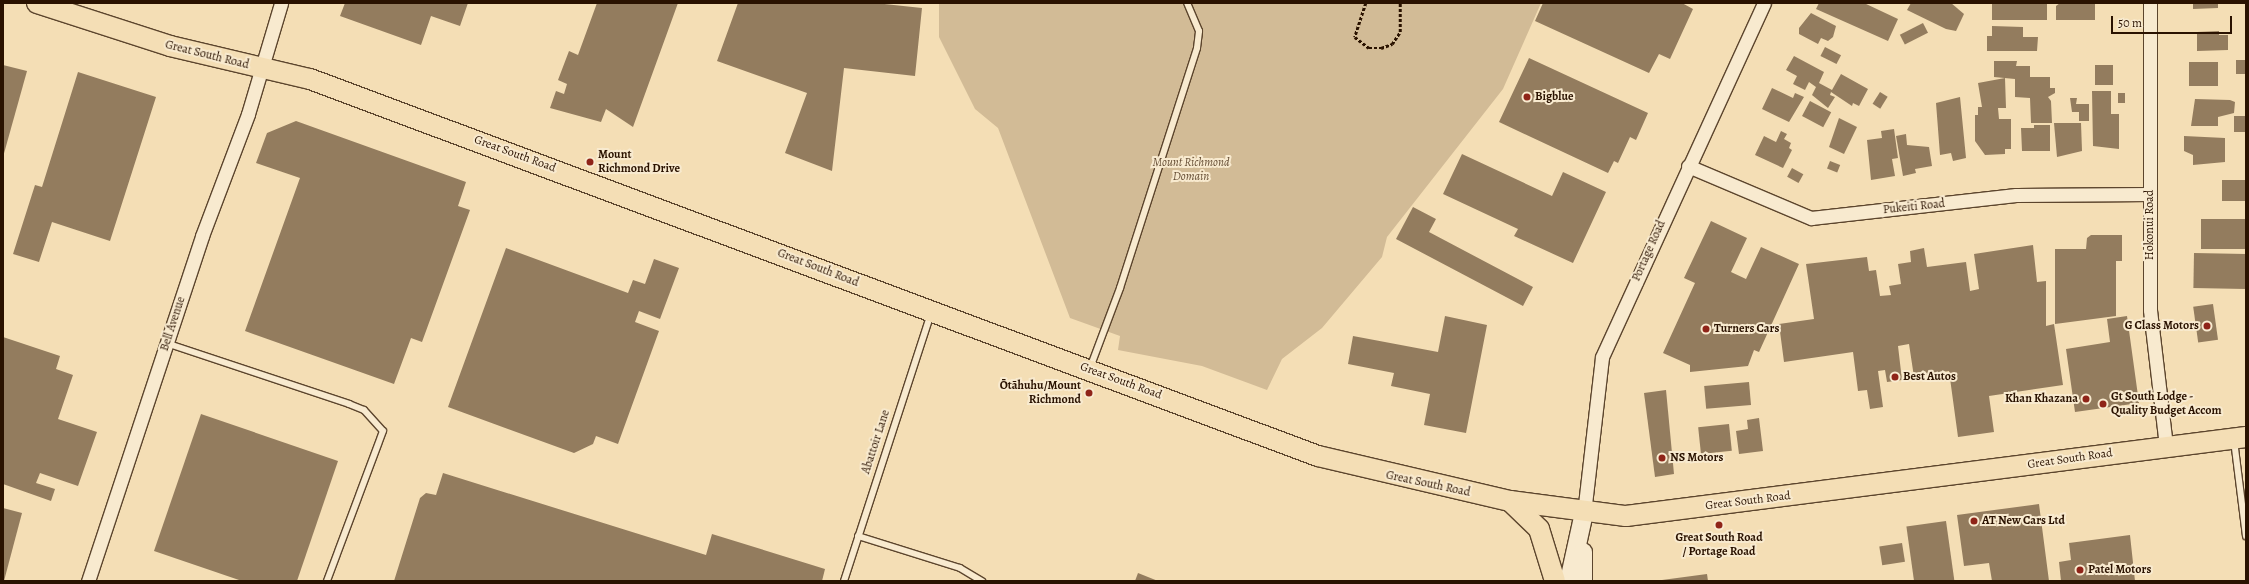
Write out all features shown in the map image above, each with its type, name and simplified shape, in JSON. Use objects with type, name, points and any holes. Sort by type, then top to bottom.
[{"type":"main road","name":"Great South Road","points":[[37,3],[170,46],[262,69],[310,79],[1089,369],[1318,456],[1510,502],[1584,513],[1626,516],[2240,437]]},
{"type":"main road","points":[[1510,502],[1539,529],[1555,581]]},
{"type":"main road","name":"Portage Road","points":[[1569,581],[1584,513]]},
{"type":"main road","name":"Portage Road","points":[[1583,581],[1584,513]]},
{"type":"street","points":[[262,69],[280,3]]},
{"type":"street","name":"Portage Road","points":[[1584,513],[1602,357],[1688,166],[1764,3]]},
{"type":"street","name":"Hokonui Road","points":[[2150,3],[2150,310],[2166,446]]},
{"type":"street","name":"Bell Avenue","points":[[88,581],[166,343],[262,69]]},
{"type":"street","name":"Pukeiti Road","points":[[1688,166],[1811,218],[2016,195],[2150,194]]},
{"type":"lane","points":[[1089,369],[1120,288],[1196,48],[1199,32],[1187,3]]},
{"type":"lane","name":"Abattoir Lane","points":[[844,581],[932,311]]},
{"type":"lane","points":[[166,343],[364,410],[383,431],[327,581]]},
{"type":"lane","points":[[2240,437],[2246,536]]},
{"type":"lane","points":[[858,536],[960,568],[982,581]]},
{"type":"path","points":[[1366,3],[1355,37],[1369,48],[1381,48],[1392,44],[1400,32],[1400,3]]},
{"type":"green space","name":"Mount Richmond Domain","points":[[939,3],[1541,3],[1503,89],[1387,237],[1382,257],[1322,328],[1282,359],[1267,390],[1202,366],[1118,350],[1120,336],[1070,318],[998,128],[975,109],[939,37]]},
{"type":"building","points":[[345,3],[468,3],[460,26],[431,16],[421,45],[340,16]]},
{"type":"building","points":[[597,3],[678,3],[633,127],[606,109],[601,122],[550,108],[556,91],[564,94],[567,84],[558,80],[569,51],[578,55]]},
{"type":"building","points":[[738,3],[875,3],[922,8],[915,76],[844,68],[832,171],[785,153],[807,93],[717,61]]},
{"type":"building","points":[[1543,3],[1682,3],[1693,9],[1670,59],[1659,54],[1649,73],[1535,21]]},
{"type":"building","points":[[1819,3],[1864,3],[1898,19],[1888,41],[1816,9]]},
{"type":"building","points":[[1911,3],[1951,3],[1964,14],[1956,31],[1946,29],[1907,10]]},
{"type":"building","points":[[1992,3],[2047,3],[2047,20],[1992,20]]},
{"type":"building","points":[[2060,3],[2095,3],[2095,20],[2056,20],[2056,6]]},
{"type":"building","points":[[2193,3],[2218,3],[2218,8],[2193,9]]},
{"type":"building","points":[[1811,13],[1836,26],[1833,37],[1828,41],[1821,38],[1818,44],[1799,34],[1799,28]]},
{"type":"building","points":[[1923,23],[1928,33],[1905,45],[1900,35]]},
{"type":"building","points":[[1992,26],[2023,27],[2023,37],[2038,37],[2037,51],[1987,51],[1987,36],[1992,36]]},
{"type":"building","points":[[2219,31],[2219,35],[2228,35],[2228,50],[2197,51],[2197,32]]},
{"type":"building","points":[[1825,47],[1841,55],[1836,64],[1820,56]]},
{"type":"building","points":[[1794,56],[1824,72],[1819,83],[1832,90],[1841,74],[1868,89],[1859,106],[1853,103],[1852,106],[1831,92],[1830,95],[1835,97],[1828,108],[1812,95],[1816,87],[1809,82],[1805,90],[1793,84],[1797,76],[1786,70]]},
{"type":"building","points":[[1529,58],[1648,113],[1636,140],[1630,137],[1618,163],[1614,161],[1608,173],[1499,122]]},
{"type":"building","points":[[2236,60],[2246,60],[2246,74],[2236,74]]},
{"type":"building","points":[[1994,61],[2017,61],[2016,66],[2030,66],[2030,77],[2050,77],[2050,88],[2055,88],[2055,93],[2048,97],[2051,101],[2052,123],[2031,123],[2030,98],[2015,97],[2015,79],[1994,77]]},
{"type":"building","points":[[2189,62],[2218,62],[2218,86],[2189,86]]},
{"type":"building","points":[[3,65],[27,71],[3,157]]},
{"type":"building","points":[[2095,65],[2113,65],[2113,85],[2095,85]]},
{"type":"building","points":[[78,72],[156,97],[110,241],[52,222],[39,262],[13,254],[35,185],[42,187]]},
{"type":"building","points":[[2005,78],[2006,108],[1998,108],[1999,119],[2011,119],[2011,149],[2005,149],[2005,154],[1985,155],[1975,141],[1975,115],[1978,115],[1978,107],[1982,107],[1978,83]]},
{"type":"building","points":[[1772,88],[1793,98],[1795,93],[1804,97],[1789,122],[1762,109]]},
{"type":"building","points":[[2092,91],[2111,91],[2111,114],[2119,114],[2119,149],[2093,146]]},
{"type":"building","points":[[1880,92],[1888,97],[1880,109],[1873,104]]},
{"type":"building","points":[[2118,93],[2125,93],[2125,103],[2118,103]]},
{"type":"building","points":[[1960,97],[1966,158],[1953,161],[1951,153],[1940,155],[1936,103]]},
{"type":"building","points":[[2070,98],[2077,98],[2076,104],[2089,104],[2089,121],[2079,121],[2079,112],[2072,112]]},
{"type":"building","points":[[2195,99],[2230,100],[2235,102],[2234,113],[2218,117],[2218,126],[2191,126]]},
{"type":"building","points":[[1810,101],[1831,112],[1823,127],[1802,116]]},
{"type":"building","points":[[2234,116],[2246,116],[2246,132],[2234,132]]},
{"type":"building","points":[[1839,118],[1857,127],[1844,154],[1829,147]]},
{"type":"building","points":[[296,121],[466,182],[458,206],[470,210],[422,342],[411,338],[394,384],[245,331],[300,178],[256,163],[267,133]]},
{"type":"building","points":[[2054,123],[2081,123],[2082,151],[2057,157]]},
{"type":"building","points":[[2034,125],[2050,125],[2050,151],[2022,151],[2021,128],[2034,128]]},
{"type":"building","points":[[1894,129],[1898,158],[1892,159],[1895,176],[1871,180],[1867,140],[1882,138],[1881,131]]},
{"type":"building","points":[[1781,131],[1787,134],[1784,139],[1791,143],[1789,148],[1792,150],[1783,168],[1755,155],[1764,136],[1776,142]]},
{"type":"building","points":[[1906,134],[1907,145],[1929,147],[1932,166],[1915,169],[1916,173],[1903,176],[1896,136]]},
{"type":"building","points":[[2184,136],[2225,138],[2225,162],[2193,165],[2193,155],[2184,151]]},
{"type":"building","points":[[1462,154],[1552,196],[1563,172],[1606,192],[1573,263],[1514,236],[1518,229],[1443,194]]},
{"type":"building","points":[[1830,161],[1840,165],[1837,173],[1827,168]]},
{"type":"building","points":[[1792,168],[1803,174],[1799,183],[1787,177]]},
{"type":"building","points":[[2222,180],[2246,180],[2246,201],[2222,201]]},
{"type":"building","points":[[1413,207],[1436,219],[1429,232],[1533,287],[1523,306],[1396,239]]},
{"type":"building","points":[[2201,219],[2246,219],[2246,249],[2201,249]]},
{"type":"building","points":[[1711,221],[1747,238],[1731,272],[1746,279],[1761,247],[1799,264],[1759,352],[1754,350],[1748,366],[1690,372],[1690,365],[1663,353],[1695,283],[1684,278]]},
{"type":"building","points":[[2091,235],[2122,235],[2122,261],[2116,261],[2116,316],[2055,324],[2055,249],[2086,249],[2087,238]]},
{"type":"building","points":[[2033,245],[2037,282],[2046,281],[2046,326],[2054,324],[2063,385],[1989,396],[1994,432],[1958,437],[1949,371],[1914,377],[1909,344],[1898,346],[1902,380],[1887,382],[1885,370],[1878,371],[1883,407],[1870,409],[1867,390],[1858,391],[1853,352],[1784,362],[1779,324],[1814,319],[1806,264],[1867,257],[1869,271],[1876,270],[1880,296],[1891,295],[1889,286],[1901,284],[1898,264],[1911,262],[1910,251],[1924,248],[1927,267],[1966,262],[1970,291],[1979,289],[1974,254]]},
{"type":"building","points":[[506,248],[628,293],[633,280],[645,284],[654,259],[679,268],[660,319],[639,311],[635,322],[659,331],[618,444],[596,436],[593,444],[574,453],[448,407]]},
{"type":"building","points":[[2194,253],[2246,254],[2245,289],[2193,288]]},
{"type":"building","points":[[2213,304],[2218,340],[2198,342],[2193,307]]},
{"type":"building","points":[[1445,316],[1487,325],[1466,433],[1424,425],[1430,394],[1391,386],[1394,373],[1348,364],[1353,336],[1438,352]]},
{"type":"building","points":[[2127,316],[2139,403],[2075,412],[2066,349],[2110,342],[2107,319]]},
{"type":"building","points":[[3,337],[60,356],[56,369],[73,375],[58,419],[97,432],[78,486],[40,473],[36,483],[55,489],[51,501],[3,484]]},
{"type":"building","points":[[1749,382],[1751,405],[1706,409],[1704,386]]},
{"type":"building","points":[[1666,390],[1674,474],[1655,477],[1644,393]]},
{"type":"building","points":[[201,414],[338,461],[297,581],[242,581],[154,551]]},
{"type":"building","points":[[1759,418],[1763,451],[1739,454],[1736,431],[1748,429],[1747,420]]},
{"type":"building","points":[[1729,424],[1732,451],[1701,454],[1698,427]]},
{"type":"building","points":[[443,473],[706,555],[712,534],[825,569],[822,581],[394,581],[420,498],[426,493],[436,495]]},
{"type":"building","points":[[2039,504],[2049,581],[1992,581],[1989,563],[1964,566],[1957,515]]},
{"type":"building","points":[[3,508],[22,513],[4,581],[3,581]]},
{"type":"building","points":[[1946,521],[1954,581],[1914,581],[1906,527]]},
{"type":"building","points":[[2130,535],[2135,581],[2061,581],[2059,562],[2071,560],[2069,543]]},
{"type":"building","points":[[1902,543],[1905,562],[1882,565],[1879,547]]},
{"type":"building","points":[[1138,573],[1158,581],[1135,581]]},
{"type":"building","points":[[1707,574],[1708,581],[1662,581],[1662,580]]},
{"type":"place","name":"Bigblue","points":[[1527,97]]},
{"type":"place","name":"Mount Richmond Drive","points":[[590,162]]},
{"type":"place","name":"G Class Motors","points":[[2207,326]]},
{"type":"place","name":"Turners Cars","points":[[1706,329]]},
{"type":"place","name":"Best Autos","points":[[1895,377]]},
{"type":"place","name":"Ōtāhuhu/Mount Richmond","points":[[1089,393]]},
{"type":"place","name":"Khan Khazana","points":[[2086,399]]},
{"type":"place","name":"Gt South Lodge - Quality Budget Accom","points":[[2103,404]]},
{"type":"place","name":"NS Motors","points":[[1662,458]]},
{"type":"place","name":"AT New Cars Ltd","points":[[1974,521]]},
{"type":"place","name":"Great South Road / Portage Road","points":[[1719,525]]},
{"type":"place","name":"Patel Motors","points":[[2080,570]]}]
